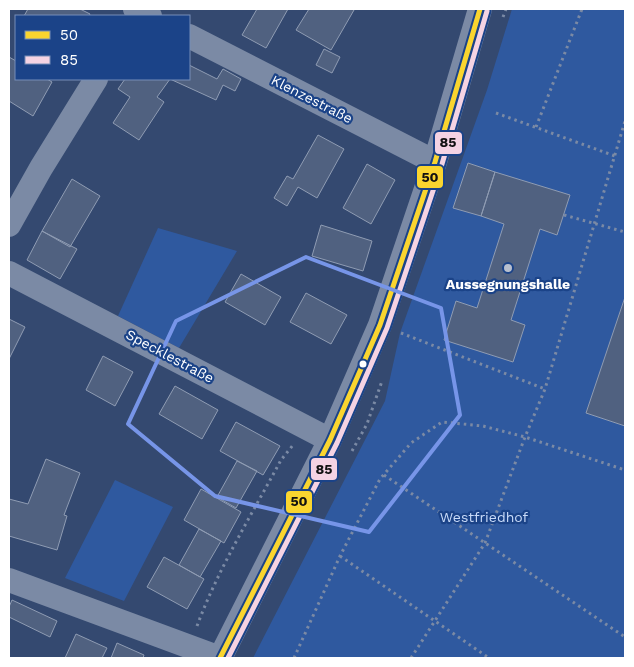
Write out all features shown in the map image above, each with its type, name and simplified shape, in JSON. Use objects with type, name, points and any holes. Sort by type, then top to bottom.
[{"type":"street","points":[[9,580],[220,658],[330,440],[380,325],[435,162],[480,9]]},
{"type":"street","name":"Klenzestraße","points":[[190,37],[435,162]]},
{"type":"street","points":[[9,225],[41,168],[95,80]]},
{"type":"street","name":"Specklestraße","points":[[9,273],[330,440]]},
{"type":"path","points":[[536,128],[582,9]]},
{"type":"path","points":[[496,113],[615,156]]},
{"type":"path","points":[[411,658],[485,543],[545,389],[625,121]]},
{"type":"path","points":[[564,215],[625,232]]},
{"type":"path","points":[[380,325],[545,389]]},
{"type":"path","points":[[294,658],[340,556],[384,475],[411,443],[442,422],[483,426],[525,437],[625,470]]},
{"type":"path","points":[[189,646],[206,602],[276,468],[306,428]]},
{"type":"path","points":[[384,475],[625,637]]},
{"type":"path","points":[[340,556],[489,658]]},
{"type":"highlighted area","points":[[306,257],[441,308],[460,415],[369,532],[215,496],[128,424],[176,321]]},
{"type":"green space","name":"Westfriedhof","points":[[512,9],[625,9],[625,658],[253,658],[385,401],[400,333],[487,90]]},
{"type":"green space","points":[[158,228],[237,251],[179,348],[118,316]]},
{"type":"green space","points":[[115,480],[173,507],[124,601],[65,578]]},
{"type":"building","points":[[28,9],[80,9],[90,14],[90,15],[25,15]]},
{"type":"building","points":[[257,9],[288,9],[266,48],[242,35]]},
{"type":"building","points":[[309,9],[354,10],[331,50],[296,30]]},
{"type":"building","points":[[324,49],[340,57],[332,73],[316,65]]},
{"type":"building","points":[[9,57],[15,60],[15,80],[49,80],[52,82],[33,116],[9,101]]},
{"type":"building","points":[[190,66],[217,79],[223,69],[241,79],[235,91],[223,85],[216,100],[172,80],[190,80]]},
{"type":"building","points":[[124,80],[169,80],[157,97],[164,102],[139,140],[113,123],[130,97],[118,89]]},
{"type":"building","points":[[318,135],[344,149],[317,198],[298,187],[287,206],[274,198],[287,176],[293,179]]},
{"type":"building","points":[[468,163],[495,172],[481,216],[453,208]]},
{"type":"building","points":[[367,164],[395,180],[371,224],[343,208]]},
{"type":"building","name":"Aussegnungshalle","points":[[495,172],[570,195],[557,235],[540,229],[511,320],[525,325],[513,362],[444,340],[456,301],[477,308],[504,224],[481,216]]},
{"type":"building","points":[[72,179],[100,196],[70,247],[42,231]]},
{"type":"building","points":[[321,225],[372,241],[363,271],[312,256]]},
{"type":"building","points":[[42,231],[77,249],[60,279],[27,260]]},
{"type":"building","points":[[241,274],[281,297],[265,325],[225,302]]},
{"type":"building","points":[[306,293],[347,315],[331,344],[290,322]]},
{"type":"building","points":[[625,297],[625,426],[586,413]]},
{"type":"building","points":[[9,319],[25,327],[9,359]]},
{"type":"building","points":[[103,356],[133,372],[115,406],[86,390]]},
{"type":"building","points":[[175,386],[218,410],[202,439],[159,414]]},
{"type":"building","points":[[236,422],[280,446],[263,475],[220,451]]},
{"type":"building","points":[[46,459],[80,473],[64,515],[67,516],[57,550],[9,536],[9,499],[28,504]]},
{"type":"building","points":[[237,461],[257,471],[236,508],[217,497]]},
{"type":"building","points":[[201,489],[241,512],[224,543],[184,520]]},
{"type":"building","points":[[199,529],[221,541],[200,577],[179,565]]},
{"type":"building","points":[[164,557],[204,579],[187,609],[147,587]]},
{"type":"building","points":[[12,600],[57,621],[50,637],[9,617],[9,607]]},
{"type":"building","points":[[76,634],[107,648],[102,658],[65,658]]},
{"type":"building","points":[[117,643],[144,655],[143,658],[111,658]]},
{"type":"transit line","name":"50","points":[[220,658],[330,440],[380,325],[435,162],[480,9]]},
{"type":"transit line","name":"85","points":[[228,658],[337,443],[387,328],[442,164],[487,11]]},
{"type":"place","name":"Aussegnungshalle","points":[[508,268]]}]
